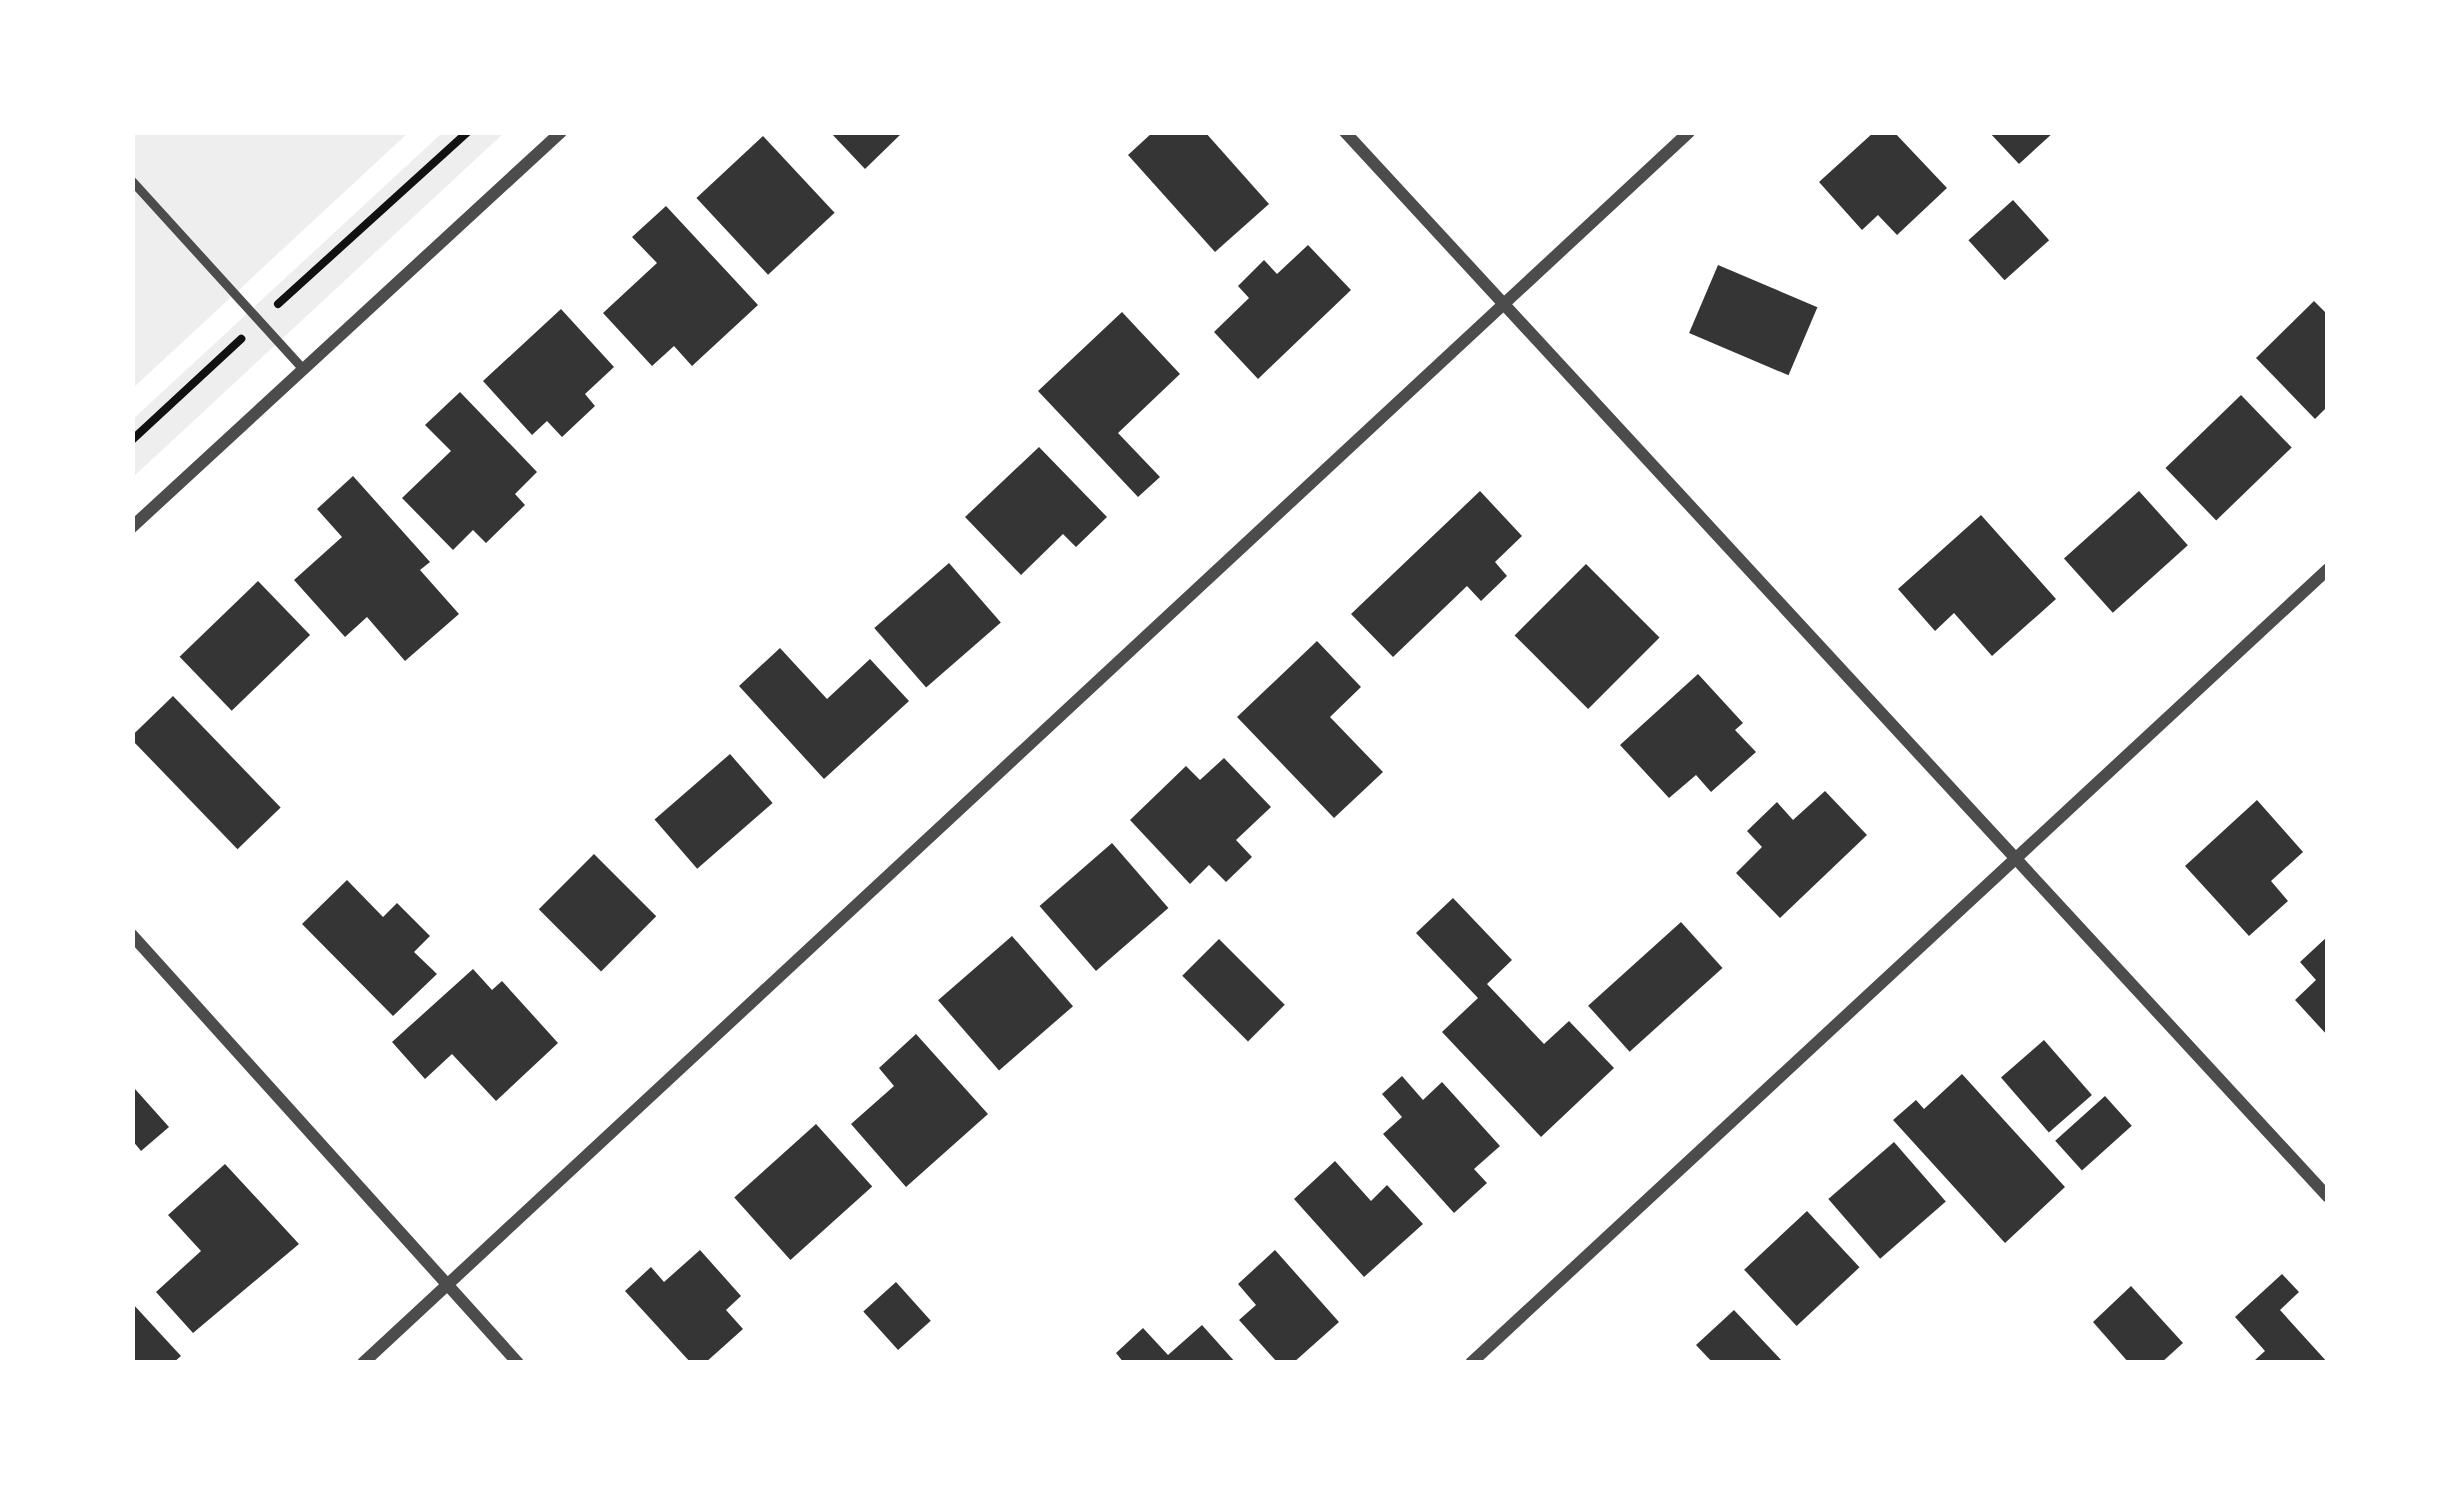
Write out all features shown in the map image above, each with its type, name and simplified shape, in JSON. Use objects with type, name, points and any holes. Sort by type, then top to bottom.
[{"type":"street","points":[[132,527],[561,132]]},
{"type":"street","points":[[1345,132],[2328,1197]]},
{"type":"street","points":[[363,1363],[1689,132]]},
{"type":"street","points":[[1471,1363],[2328,569]]},
{"type":"street","points":[[132,935],[518,1363]]},
{"type":"lane","points":[[132,181],[303,369]]},
{"type":"path","points":[[132,440],[468,132]]},
{"type":"shaded area","points":[[132,132],[409,132],[132,389]]},
{"type":"shaded area","points":[[443,132],[505,132],[132,478],[132,420]]},
{"type":"building","points":[[830,132],[903,132],[865,169]]},
{"type":"building","points":[[1153,132],[1205,132],[1269,204],[1215,252],[1128,155]]},
{"type":"building","points":[[1874,132],[1894,132],[1947,188],[1897,235],[1878,215],[1862,230],[1819,182]]},
{"type":"building","points":[[1989,132],[2054,132],[2019,164]]},
{"type":"building","points":[[763,136],[835,213],[768,275],[696,198]]},
{"type":"building","points":[[2013,200],[2049,240],[2005,280],[1968,240]]},
{"type":"building","points":[[666,206],[758,305],[692,366],[674,346],[652,366],[603,313],[657,263],[632,237]]},
{"type":"building","points":[[1308,245],[1351,290],[1258,379],[1214,332],[1249,298],[1238,286],[1264,260],[1277,274]]},
{"type":"building","points":[[1718,265],[1817,307],[1789,375],[1689,333]]},
{"type":"building","points":[[2314,301],[2328,315],[2328,406],[2315,419],[2256,358]]},
{"type":"building","points":[[561,309],[614,367],[585,394],[595,406],[562,437],[547,421],[532,435],[483,381]]},
{"type":"building","points":[[1122,312],[1180,374],[1118,433],[1160,477],[1138,497],[1038,391]]},
{"type":"building","points":[[460,392],[537,472],[515,494],[525,505],[486,543],[473,530],[453,550],[402,498],[451,451],[425,425]]},
{"type":"building","points":[[2241,395],[2292,448],[2216,520],[2165,468]]},
{"type":"building","points":[[1039,447],[1107,517],[1076,547],[1063,534],[1021,575],[965,517]]},
{"type":"building","points":[[353,476],[430,562],[420,570],[459,614],[405,661],[367,617],[345,637],[294,580],[342,537],[317,509]]},
{"type":"building","points":[[1480,491],[1522,536],[1495,562],[1507,576],[1481,601],[1467,586],[1393,657],[1351,614]]},
{"type":"building","points":[[2139,491],[2188,545],[2113,613],[2064,559]]},
{"type":"building","points":[[1981,515],[2056,599],[1992,656],[1954,613],[1935,631],[1898,589]]},
{"type":"building","points":[[949,563],[1001,623],[926,688],[874,628]]},
{"type":"building","points":[[1586,564],[1660,638],[1588,709],[1515,635]]},
{"type":"building","points":[[258,581],[310,635],[232,711],[180,657]]},
{"type":"building","points":[[1317,641],[1361,687],[1330,717],[1383,772],[1334,818],[1237,717]]},
{"type":"building","points":[[780,648],[827,699],[870,659],[909,701],[824,779],[739,686]]},
{"type":"building","points":[[1698,674],[1743,723],[1735,730],[1756,752],[1711,792],[1696,775],[1669,798],[1620,745]]},
{"type":"building","points":[[173,696],[281,807],[238,849],[132,740]]},
{"type":"building","points":[[730,754],[773,803],[697,869],[655,820]]},
{"type":"building","points":[[1224,758],[1271,807],[1236,840],[1252,857],[1226,882],[1209,865],[1190,884],[1130,820],[1186,766],[1200,780]]},
{"type":"building","points":[[1825,791],[1867,835],[1780,918],[1736,873],[1762,847],[1747,831],[1777,802],[1793,820]]},
{"type":"building","points":[[2257,800],[2303,852],[2271,881],[2288,901],[2249,936],[2185,866]]},
{"type":"building","points":[[1112,843],[1168,908],[1096,971],[1040,906]]},
{"type":"building","points":[[594,854],[656,916],[601,971],[539,909]]},
{"type":"building","points":[[347,880],[383,917],[397,903],[430,936],[414,952],[437,974],[393,1016],[302,924]]},
{"type":"building","points":[[1453,898],[1512,960],[1487,984],[1544,1044],[1569,1021],[1614,1068],[1541,1137],[1442,1032],[1478,998],[1416,933]]},
{"type":"building","points":[[1681,922],[1722,968],[1630,1052],[1588,1006]]},
{"type":"building","points":[[1012,936],[1073,1006],[999,1070],[938,1000]]},
{"type":"building","points":[[2328,936],[2328,1036],[2295,1000],[2316,980],[2300,962]]},
{"type":"building","points":[[1219,939],[1285,1005],[1248,1042],[1182,976]]},
{"type":"building","points":[[473,969],[492,990],[502,981],[558,1043],[496,1101],[452,1054],[425,1079],[392,1042]]},
{"type":"building","points":[[916,1034],[988,1114],[906,1187],[851,1124],[894,1086],[879,1068]]},
{"type":"building","points":[[2044,1040],[2092,1095],[2049,1132],[2001,1077]]},
{"type":"building","points":[[1962,1074],[2065,1187],[2005,1243],[1893,1120],[1916,1100],[1924,1109]]},
{"type":"building","points":[[1402,1076],[1423,1100],[1442,1082],[1500,1146],[1474,1169],[1487,1183],[1454,1213],[1383,1134],[1402,1117],[1382,1094]]},
{"type":"building","points":[[135,1089],[169,1127],[141,1151],[132,1140]]},
{"type":"building","points":[[2105,1096],[2132,1126],[2082,1171],[2055,1141]]},
{"type":"building","points":[[816,1124],[872,1186],[790,1260],[734,1198]]},
{"type":"building","points":[[1894,1142],[1946,1202],[1880,1259],[1828,1199]]},
{"type":"building","points":[[1335,1161],[1371,1201],[1387,1185],[1423,1224],[1364,1277],[1294,1199]]},
{"type":"building","points":[[225,1164],[299,1244],[193,1333],[156,1292],[201,1251],[168,1215]]},
{"type":"building","points":[[1807,1211],[1860,1267],[1797,1326],[1744,1270]]},
{"type":"building","points":[[700,1250],[741,1296],[726,1310],[743,1329],[705,1363],[691,1363],[625,1291],[651,1267],[664,1282]]},
{"type":"building","points":[[1275,1250],[1339,1322],[1293,1363],[1278,1363],[1239,1320],[1256,1305],[1238,1284]]},
{"type":"building","points":[[2282,1274],[2299,1292],[2280,1310],[2328,1363],[2255,1360],[2265,1351],[2235,1317]]},
{"type":"building","points":[[896,1282],[931,1321],[898,1350],[863,1311]]},
{"type":"building","points":[[2131,1286],[2183,1343],[2161,1363],[2129,1363],[2093,1322]]},
{"type":"building","points":[[132,1303],[181,1356],[173,1363],[132,1363]]},
{"type":"building","points":[[1734,1310],[1784,1363],[1713,1363],[1696,1345]]},
{"type":"building","points":[[1202,1325],[1236,1363],[1124,1363],[1116,1353],[1143,1328],[1168,1355]]}]
